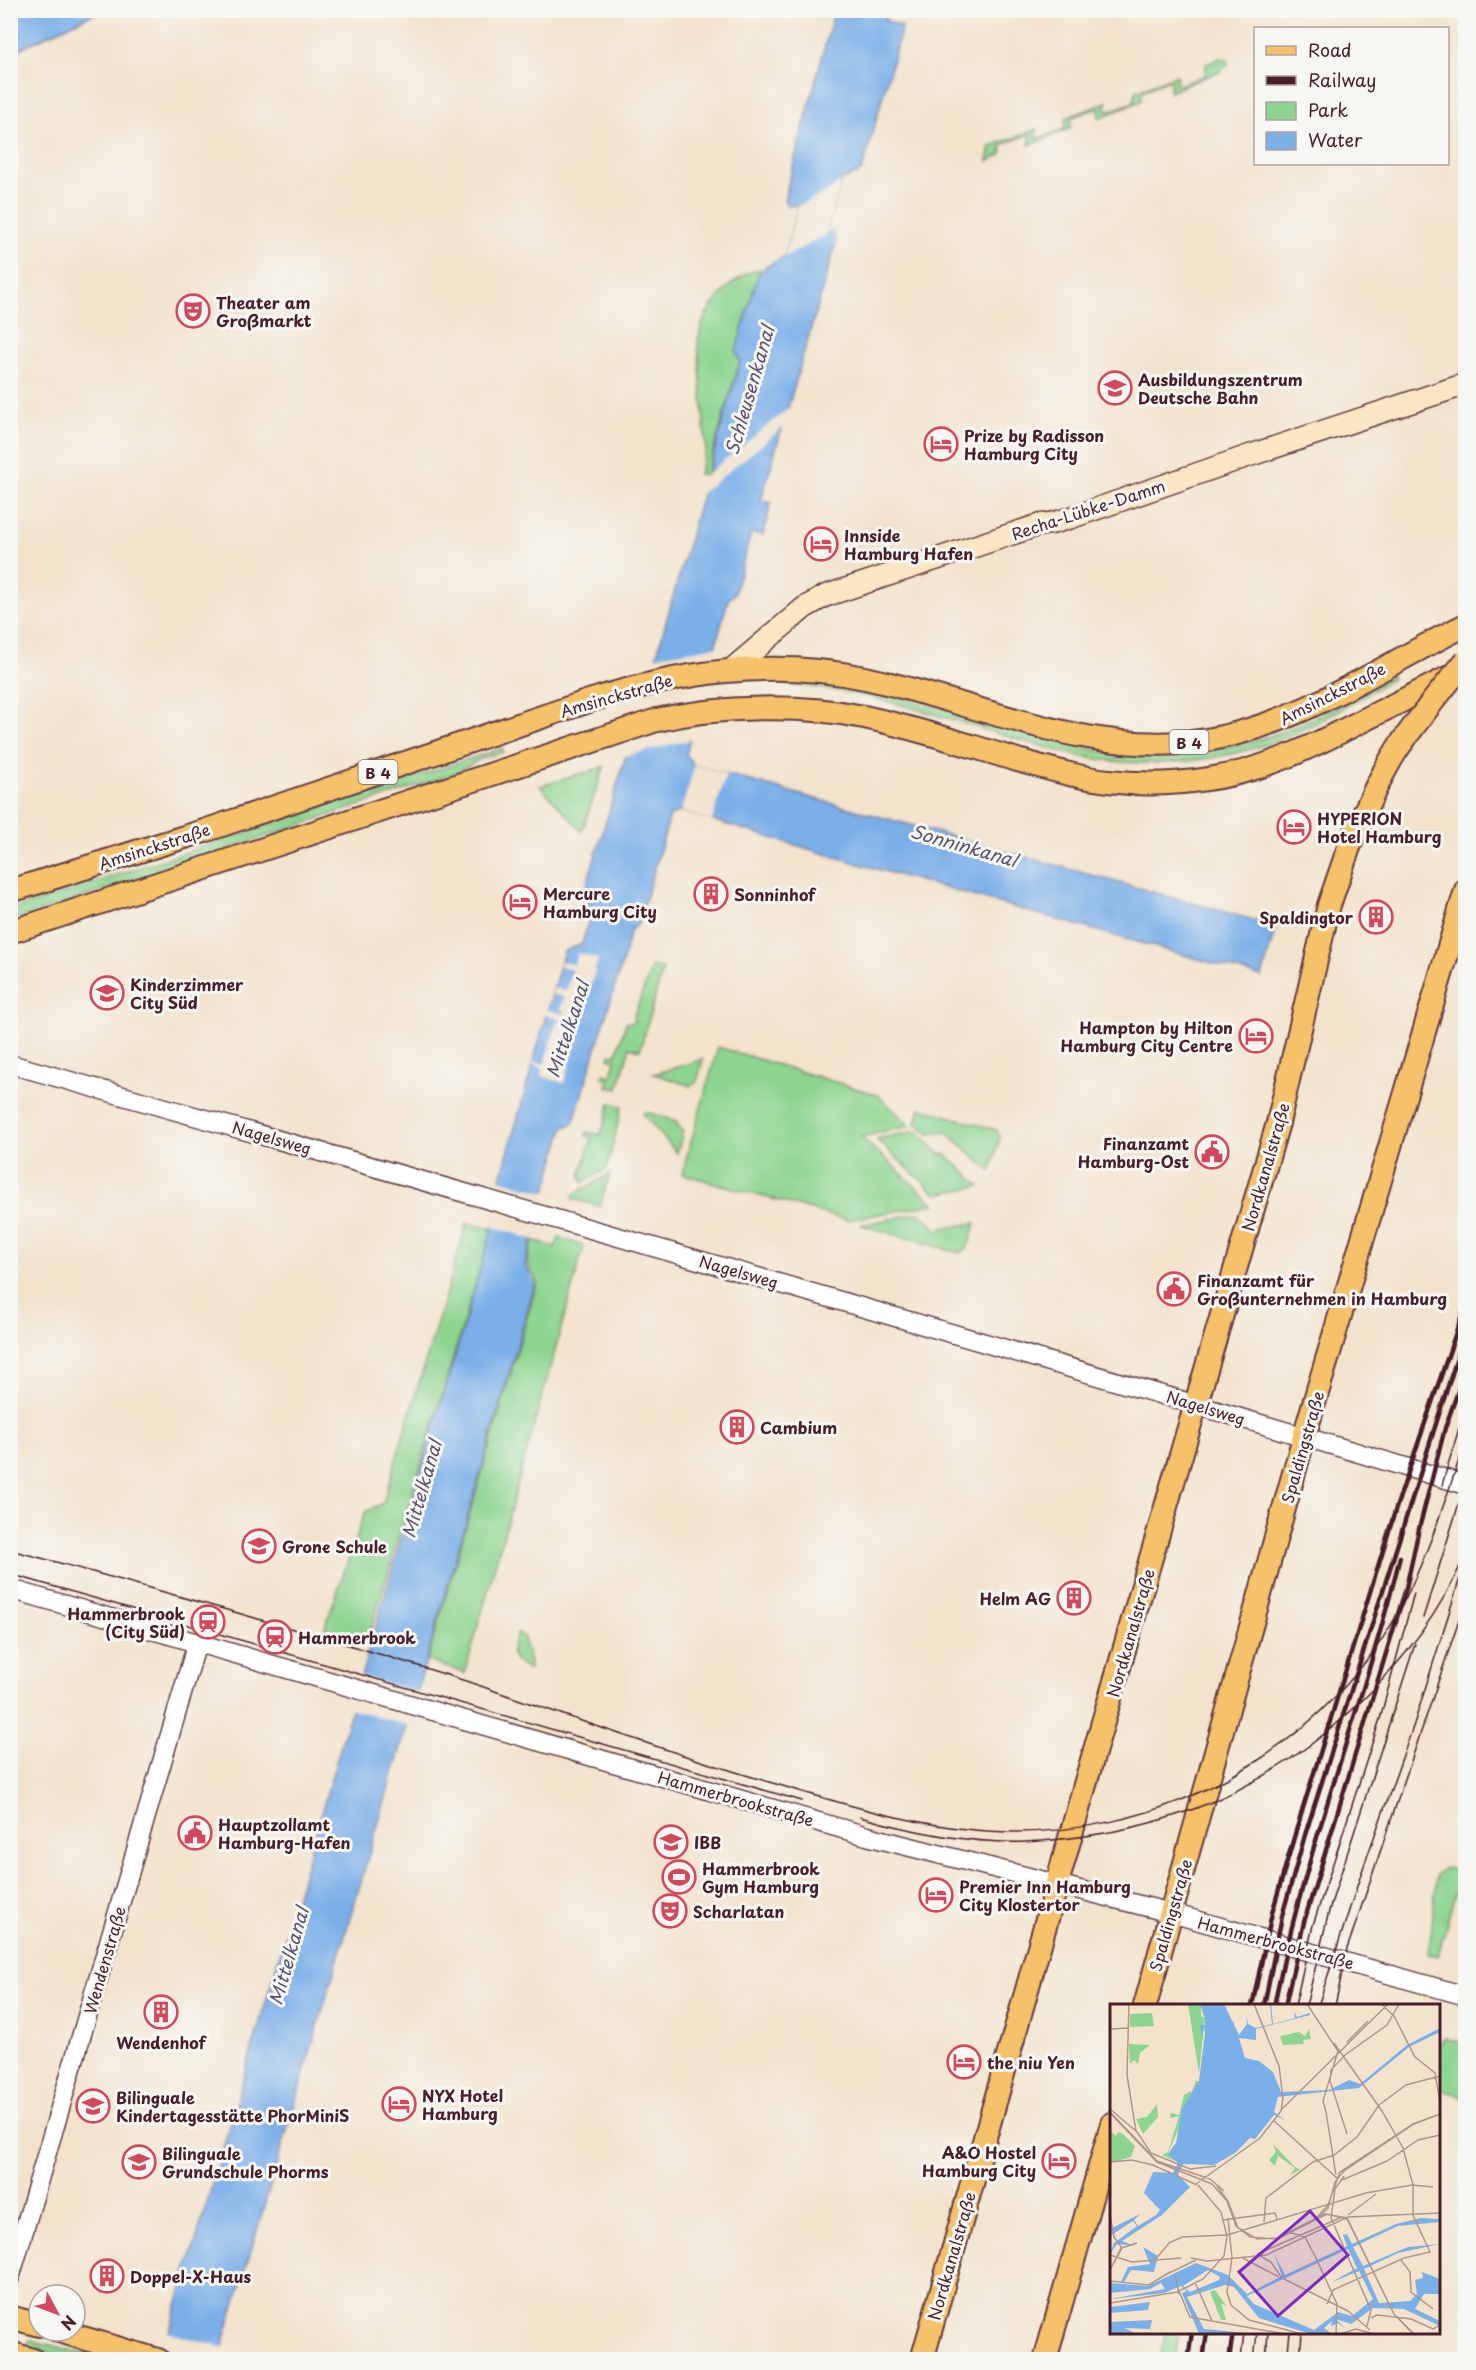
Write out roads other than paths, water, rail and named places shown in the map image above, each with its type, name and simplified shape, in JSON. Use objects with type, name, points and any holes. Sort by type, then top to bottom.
[{"type":"main road","name":"Recha-Lübke-Damm","points":[[724,670],[804,608],[825,596],[1038,525],[1070,518],[1466,384]]},
{"type":"main road","name":"Amsinckstraße","points":[[10,891],[204,831],[645,684],[724,670],[809,669],[855,676],[1082,736],[1124,742],[1175,743],[1225,737],[1280,721],[1428,642],[1466,625]]},
{"type":"main road","name":"Nordkanalstraße","points":[[922,2360],[1278,1123],[1329,905],[1349,847],[1397,750],[1466,661]]},
{"type":"main road","name":"B 4","points":[[10,932],[679,715],[775,708],[814,710],[863,717],[1067,774],[1109,781],[1151,783],[1208,779],[1257,769],[1291,757],[1466,669]]},
{"type":"main road","name":"Spaldingstraße","points":[[1146,2004],[1304,1437],[1466,890]]},
{"type":"main road","points":[[1045,2360],[1110,2131]]},
{"type":"main road","points":[[10,2317],[27,2322]]},
{"type":"main road","points":[[87,2339],[158,2360]]},
{"type":"main road","points":[[10,2353],[33,2360]]},
{"type":"street","name":"Nagelsweg","points":[[10,1064],[282,1139],[489,1201],[848,1302],[1466,1485]]},
{"type":"street","name":"Hammerbrookstraße","points":[[10,1588],[867,1836],[1171,1913],[1466,1996]]},
{"type":"street","name":"Wendenstraße","points":[[10,2278],[197,1643]]},
{"type":"water","points":[[11,10],[99,10],[99,11],[11,53]]},
{"type":"water","points":[[834,11],[856,15],[858,11],[887,11],[885,20],[902,27],[862,171],[841,181],[826,234],[833,231],[836,243],[761,500],[771,503],[763,535],[751,533],[734,595],[728,600],[686,754],[693,765],[1276,926],[1262,977],[866,866],[681,811],[670,816],[638,925],[631,929],[573,1124],[564,1127],[525,1264],[535,1284],[406,1730],[222,2348],[161,2360],[492,1229],[501,1178],[564,951],[582,944],[590,915],[583,897],[656,657],[740,361],[736,351],[758,275],[765,267],[784,257],[798,205],[788,206],[784,200]]},
{"type":"tram line","points":[[1442,1485],[1466,1405]]},
{"type":"tram line","points":[[10,1550],[401,1661],[692,1758],[857,1807],[957,1828],[1036,1831],[1075,1828],[1113,1821],[1151,1811],[1187,1797],[1223,1781],[1257,1761],[1278,1747],[1319,1712],[1339,1693],[1374,1651],[1401,1607],[1429,1546],[1466,1440]]},
{"type":"tram line","points":[[1423,1618],[1466,1481]]},
{"type":"tram line","points":[[860,1817],[942,1836],[983,1841],[1025,1842],[1111,1832],[1194,1809],[1237,1790],[1278,1767],[1318,1739],[1355,1707],[1389,1672],[1419,1635],[1445,1595],[1466,1553]]},
{"type":"tram line","points":[[10,1574],[802,1801]]},
{"type":"tram line","points":[[1319,2004],[1414,1724],[1460,1578]]},
{"type":"tram line","points":[[1295,2004],[1313,1925],[1380,1719],[1414,1593]]},
{"type":"tram line","points":[[1335,2004],[1347,1949],[1466,1600]]},
{"type":"tram line","points":[[1306,2004],[1330,1907],[1415,1644]]},
{"type":"tram line","points":[[1241,2360],[1244,2334]]},
{"type":"tram line","points":[[1254,2360],[1257,2334]]},
{"type":"tram line","points":[[1266,2360],[1268,2334]]},
{"type":"tram line","points":[[1287,2360],[1290,2334]]},
{"type":"tram line","points":[[1300,2360],[1302,2334]]},
{"type":"railway","points":[[1252,2004],[1272,1913],[1295,1834],[1397,1505],[1466,1303]]},
{"type":"railway","points":[[1264,2004],[1282,1916],[1305,1835],[1463,1339]]},
{"type":"railway","points":[[1285,2004],[1304,1922],[1406,1588],[1445,1428],[1466,1368]]},
{"type":"railway","points":[[1274,2004],[1301,1892],[1369,1669],[1400,1557]]},
{"type":"railway","points":[[1188,2360],[1192,2334]]},
{"type":"railway","points":[[1203,2360],[1207,2334]]},
{"type":"railway","points":[[1229,2360],[1233,2334]]},
{"type":"place","name":"Theater am Großmarkt","points":[[193,311]]},
{"type":"place","name":"Ausbildungszentrum Deutsche Bahn","points":[[1115,388]]},
{"type":"place","name":"Prize by Radisson Hamburg City","points":[[941,444]]},
{"type":"place","name":"Innside Hamburg Hafen","points":[[821,544]]},
{"type":"place","name":"HYPERION Hotel Hamburg","points":[[1294,827]]},
{"type":"place","name":"Sonninhof","points":[[711,894]]},
{"type":"place","name":"Mercure Hamburg City","points":[[520,902]]},
{"type":"place","name":"Spaldingtor","points":[[1376,917]]},
{"type":"place","name":"Kinderzimmer City Süd","points":[[107,993]]},
{"type":"place","name":"Hampton by Hilton Hamburg City Centre","points":[[1256,1036]]},
{"type":"place","name":"Finanzamt Hamburg-Ost","points":[[1212,1152]]},
{"type":"place","name":"Finanzamt für Großunternehmen in Hamburg","points":[[1174,1289]]},
{"type":"place","name":"Cambium","points":[[737,1427]]},
{"type":"place","name":"Grone Schule","points":[[259,1546]]},
{"type":"place","name":"Helm AG","points":[[1074,1598]]},
{"type":"place","name":"Hammerbrook (City Süd)","points":[[208,1622]]},
{"type":"place","name":"Hammerbrook","points":[[275,1637]]},
{"type":"place","name":"Hauptzollamt Hamburg-Hafen","points":[[195,1833]]},
{"type":"place","name":"IBB","points":[[671,1842]]},
{"type":"place","name":"Hammerbrook Gym Hamburg","points":[[679,1877]]},
{"type":"place","name":"Premier Inn Hamburg City Klostertor","points":[[936,1895]]},
{"type":"place","name":"Scharlatan","points":[[670,1911]]},
{"type":"place","name":"Wendenhof","points":[[161,2012]]},
{"type":"place","name":"the niu Yen","points":[[964,2062]]},
{"type":"place","name":"NYX Hotel Hamburg","points":[[399,2104]]},
{"type":"place","name":"Bilinguale Kindertagesstätte PhorMiniS","points":[[93,2106]]},
{"type":"place","name":"A&O Hostel Hamburg City","points":[[1059,2161]]},
{"type":"place","name":"Bilinguale Grundschule Phorms","points":[[139,2162]]},
{"type":"place","name":"Doppel-X-Haus","points":[[107,2276]]},
{"type":"water label","name":"Schleusenkanal","points":[[749,390]]},
{"type":"water label","name":"Sonninkanal","points":[[964,845]]},
{"type":"water label","name":"Mittelkanal","points":[[567,1029]]},
{"type":"water label","name":"Mittelkanal","points":[[421,1489]]},
{"type":"water label","name":"Mittelkanal","points":[[288,1956]]}]
